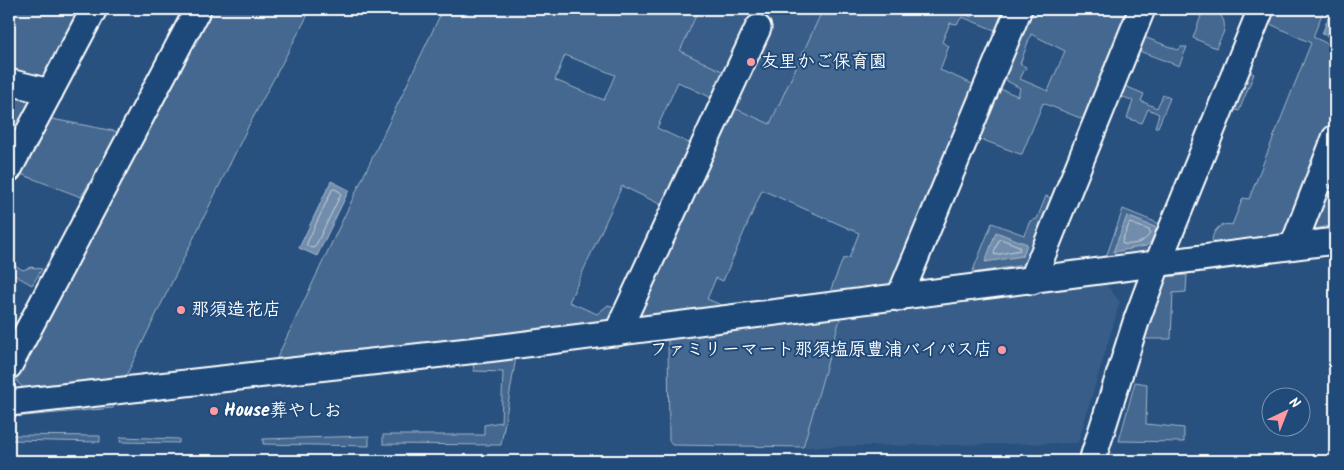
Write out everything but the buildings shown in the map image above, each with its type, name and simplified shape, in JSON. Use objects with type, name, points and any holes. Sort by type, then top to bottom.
[{"type":"street","points":[[9,169],[94,9]]},
{"type":"street","points":[[9,366],[198,9]]},
{"type":"street","points":[[899,298],[1019,9]]},
{"type":"street","points":[[1032,281],[1142,9]]},
{"type":"street","points":[[1092,461],[1157,265],[1261,9]]},
{"type":"street","points":[[617,333],[758,28]]},
{"type":"street","points":[[9,82],[50,92]]},
{"type":"street","points":[[1293,246],[1335,138]]},
{"type":"street","points":[[9,403],[495,348],[1335,241]]},
{"type":"shaded area","points":[[9,9],[80,9],[9,153]]},
{"type":"shaded area","points":[[205,9],[311,9],[248,127],[127,374],[121,380],[28,392],[17,382],[16,365]]},
{"type":"shaded area","points":[[443,9],[699,9],[680,51],[726,73],[714,99],[678,82],[657,128],[693,145],[664,206],[622,186],[569,302],[597,314],[608,305],[619,308],[608,322],[275,362]],"holes":[[[565,55],[615,75],[604,100],[555,80]]]},
{"type":"shaded area","name":"友里かご保育園","points":[[700,9],[823,9],[770,125],[732,107],[743,81],[680,52]]},
{"type":"shaded area","points":[[823,9],[956,9],[955,11],[972,17],[960,12],[961,9],[1005,9],[997,31],[962,17],[957,24],[950,23],[942,42],[949,46],[940,70],[975,85],[895,278],[888,287],[829,294],[843,259],[849,258],[859,233],[762,190],[723,281],[716,278],[707,299],[726,307],[642,320],[638,313],[732,107],[770,124]]},
{"type":"shaded area","points":[[1029,9],[1130,9],[1085,120],[1043,103],[1022,154],[975,137],[998,88],[1018,96],[1020,88],[1007,81],[1005,66]],"holes":[[[1031,34],[1065,51],[1048,91],[1020,79],[1026,67],[1020,64]]]},
{"type":"shaded area","points":[[1181,9],[1210,10],[1221,16],[1224,22],[1224,30],[1216,48],[1193,38],[1201,16]]},
{"type":"shaded area","points":[[1273,9],[1324,9],[1313,37],[1335,47],[1335,110],[1286,236],[1216,245],[1212,240],[1216,230],[1224,225],[1232,225],[1243,198],[1249,199],[1311,43],[1268,23]]},
{"type":"shaded area","points":[[1144,37],[1178,50],[1181,47],[1187,47],[1179,66],[1139,51]]},
{"type":"shaded area","points":[[1248,71],[1254,74],[1239,111],[1233,109]]},
{"type":"shaded area","points":[[1125,81],[1125,86],[1144,94],[1141,101],[1157,108],[1163,95],[1170,98],[1158,127],[1155,127],[1159,114],[1148,109],[1142,123],[1127,118],[1133,101],[1117,94]]},
{"type":"shaded area","points":[[47,118],[119,132],[81,197],[18,173]]},
{"type":"shaded area","points":[[1335,162],[1335,225],[1314,229],[1311,223]]},
{"type":"shaded area","points":[[1046,196],[1054,199],[1031,258],[1024,265],[972,273],[992,223],[1024,235],[1030,221],[1037,219]]},
{"type":"shaded area","points":[[1123,209],[1165,226],[1156,246],[1148,252],[1105,260]]},
{"type":"shaded area","points":[[9,262],[23,270],[31,267],[42,269],[32,285],[9,272]]},
{"type":"shaded area","points":[[1187,275],[1186,292],[1173,293],[1171,339],[1144,339],[1161,277]]},
{"type":"shaded area","points":[[1101,278],[1120,302],[1078,443],[803,447],[841,313]]},
{"type":"shaded area","points":[[837,315],[840,319],[803,447],[672,445],[669,441],[668,336]]},
{"type":"shaded area","points":[[516,357],[501,445],[383,444],[383,435],[484,435],[484,425],[501,422],[503,372],[474,371],[473,362]]},
{"type":"shaded area","points":[[1135,382],[1147,384],[1146,424],[1184,428],[1184,442],[1119,441]]},
{"type":"shaded area","points":[[115,403],[113,408],[13,417],[10,435],[100,436],[100,442],[9,440],[9,415]]},
{"type":"shaded area","points":[[369,436],[369,446],[263,444],[263,439]]},
{"type":"shaded area","points":[[121,437],[179,439],[179,443],[120,442]]},
{"type":"water","points":[[1330,13],[1335,15],[1335,39],[1322,34]]},
{"type":"water","points":[[331,181],[349,190],[317,256],[299,248]]},
{"type":"water","points":[[1127,216],[1157,228],[1151,242],[1146,246],[1113,252]]},
{"type":"water","points":[[996,232],[1027,244],[1023,256],[985,262]]},
{"type":"place","name":"友里かご保育園","points":[[751,62]]},
{"type":"place","name":"那須造花店","points":[[181,310]]},
{"type":"place","name":"ファミリーマート那須塩原豊浦バイパス店","points":[[1002,350]]},
{"type":"place","name":"House葬やしお","points":[[214,411]]}]
